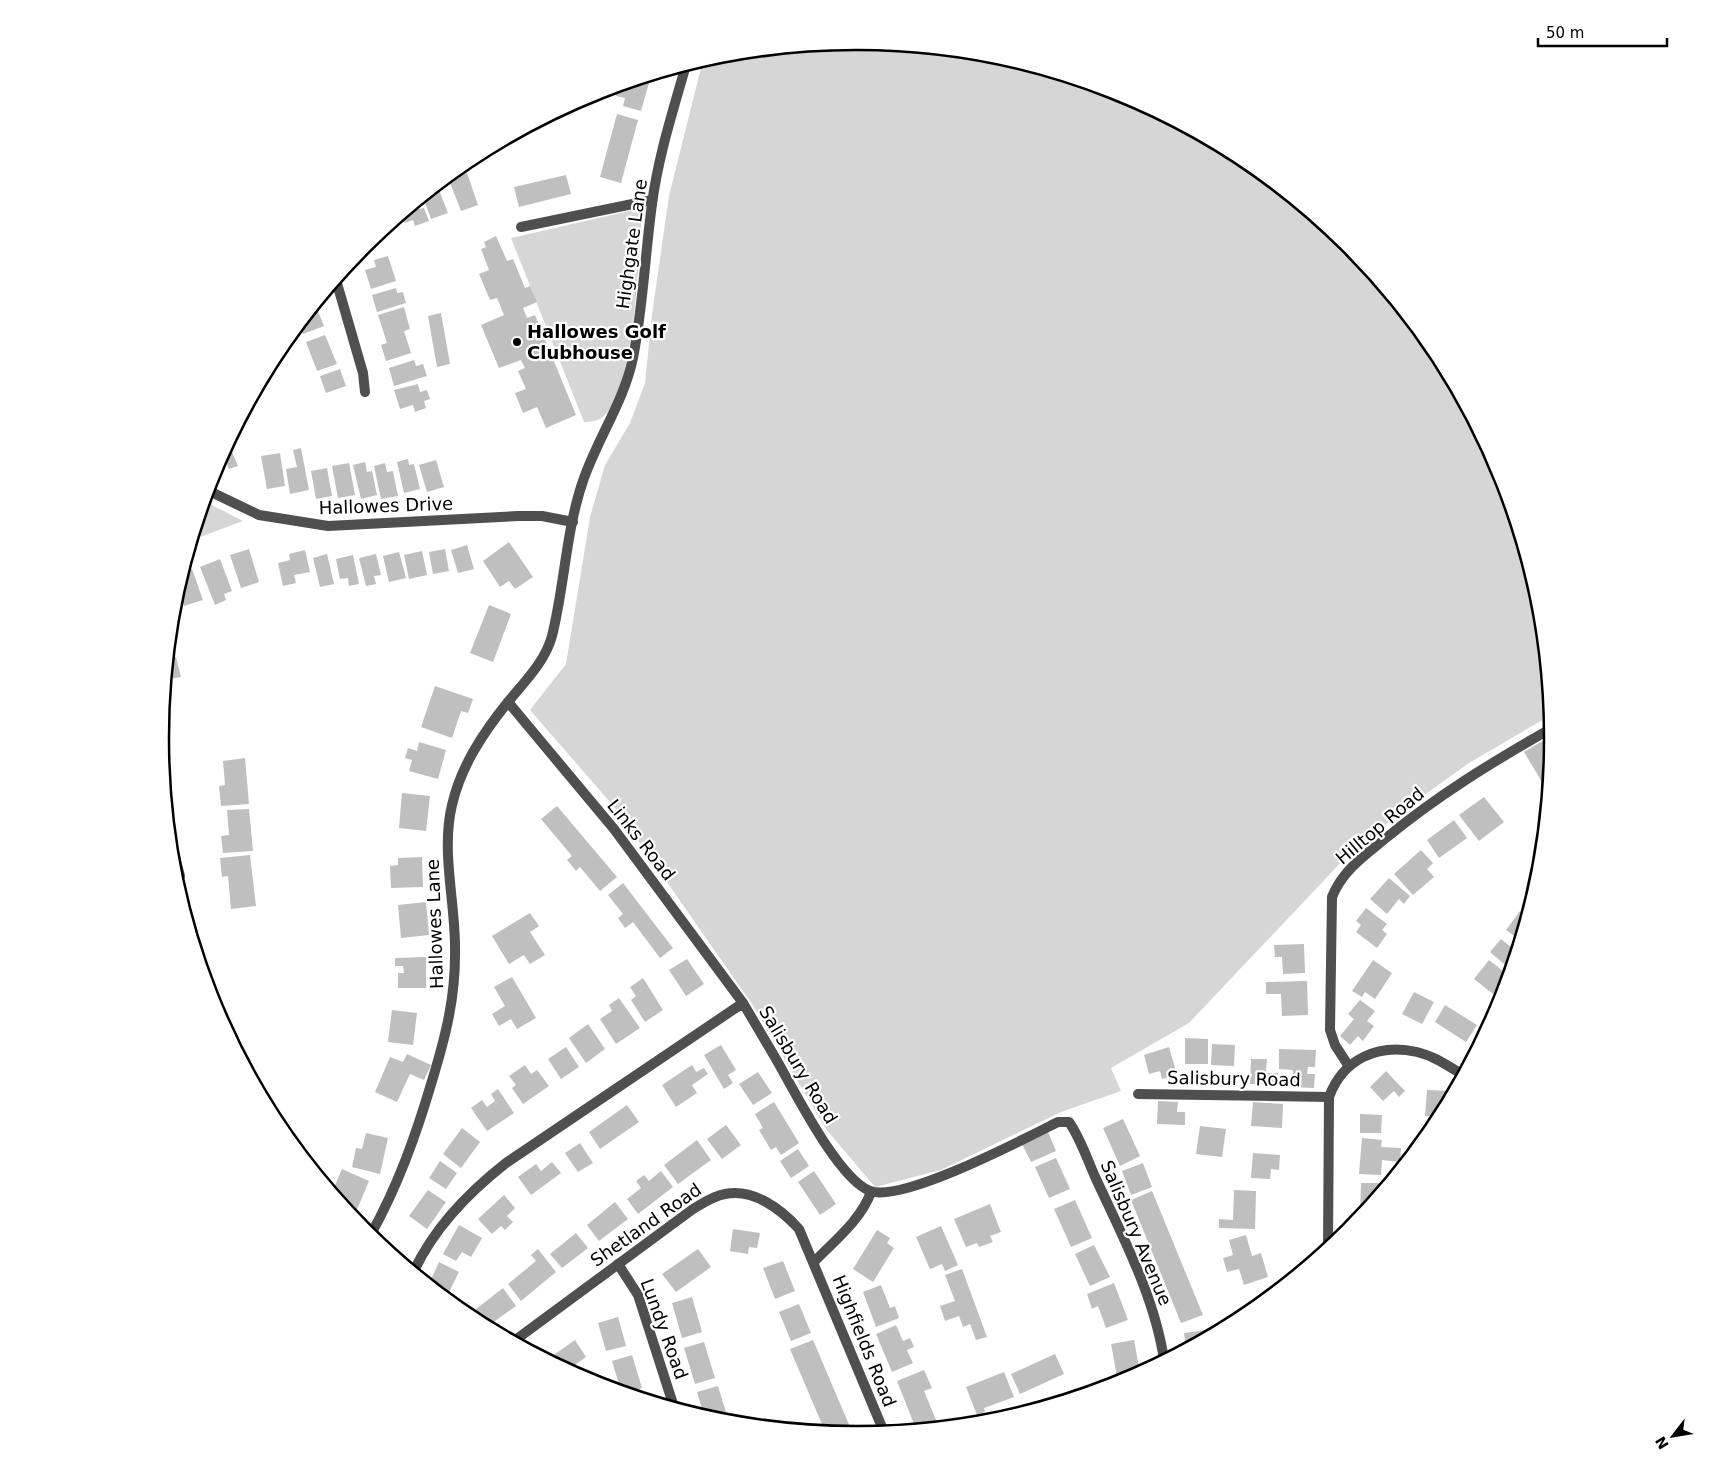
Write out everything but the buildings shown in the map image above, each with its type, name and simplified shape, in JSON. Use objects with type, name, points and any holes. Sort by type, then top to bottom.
[{"type":"street","name":"Highgate Lane","points":[[508,702],[538,666],[552,637],[573,522],[584,480],[627,383],[634,354],[652,200],[684,72]]},
{"type":"street","points":[[521,227],[652,200]]},
{"type":"street","points":[[338,286],[363,373],[365,392]]},
{"type":"street","name":"Hallowes Drive","points":[[214,493],[259,515],[328,526],[529,516],[573,522]]},
{"type":"street","name":"Links Road","points":[[508,702],[614,829],[743,1003]]},
{"type":"street","name":"Hallowes Lane","points":[[374,1228],[401,1176],[415,1138],[445,1042],[452,1008],[456,944],[448,838],[451,807],[472,752],[508,702]]},
{"type":"street","name":"Hilltop Road","points":[[1348,1065],[1335,1045],[1330,1030],[1332,897],[1338,882],[1352,865],[1415,814],[1475,773],[1544,733]]},
{"type":"street","name":"Salisbury Road","points":[[417,1267],[446,1220],[480,1183],[506,1163],[743,1003],[815,1128],[844,1167],[860,1185],[871,1192]]},
{"type":"street","points":[[1328,1238],[1329,1097],[1335,1080],[1348,1065],[1369,1054],[1393,1050],[1417,1052],[1438,1060],[1458,1072]]},
{"type":"street","name":"Salisbury Road","points":[[1138,1094],[1329,1097]]},
{"type":"street","name":"Salisbury Avenue","points":[[871,1192],[898,1191],[914,1187],[997,1152],[1058,1122],[1068,1122],[1130,1254],[1152,1312],[1163,1354]]},
{"type":"street","points":[[814,1262],[856,1218],[867,1204],[871,1192]]},
{"type":"street","name":"Shetland Road","points":[[519,1338],[713,1197],[737,1193],[757,1198],[787,1215],[799,1229],[814,1262]]},
{"type":"street","name":"Highfields Road","points":[[814,1262],[881,1425]]},
{"type":"street","name":"Lundy Road","points":[[618,1264],[638,1295],[672,1401]]},
{"type":"shaded area","points":[[812,51],[901,51],[991,63],[1035,73],[1120,102],[1201,142],[1275,192],[1343,252],[1374,284],[1402,319],[1429,356],[1452,394],[1474,434],[1492,475],[1508,517],[1521,560],[1539,648],[1544,719],[1469,763],[1409,806],[1347,856],[1189,1023],[1111,1068],[1121,1091],[1061,1112],[941,1170],[875,1187],[826,1129],[752,1004],[616,809],[530,710],[566,664],[590,517],[605,465],[630,423],[645,383],[652,315],[669,196],[701,68],[767,56]]},
{"type":"shaded area","points":[[642,208],[634,318],[623,377],[615,400],[605,415],[595,421],[584,422],[511,238]]},
{"type":"shaded area","points":[[210,504],[243,521],[199,537]]},
{"type":"place","name":"Hallowes Golf Clubhouse","points":[[517,342]]}]
